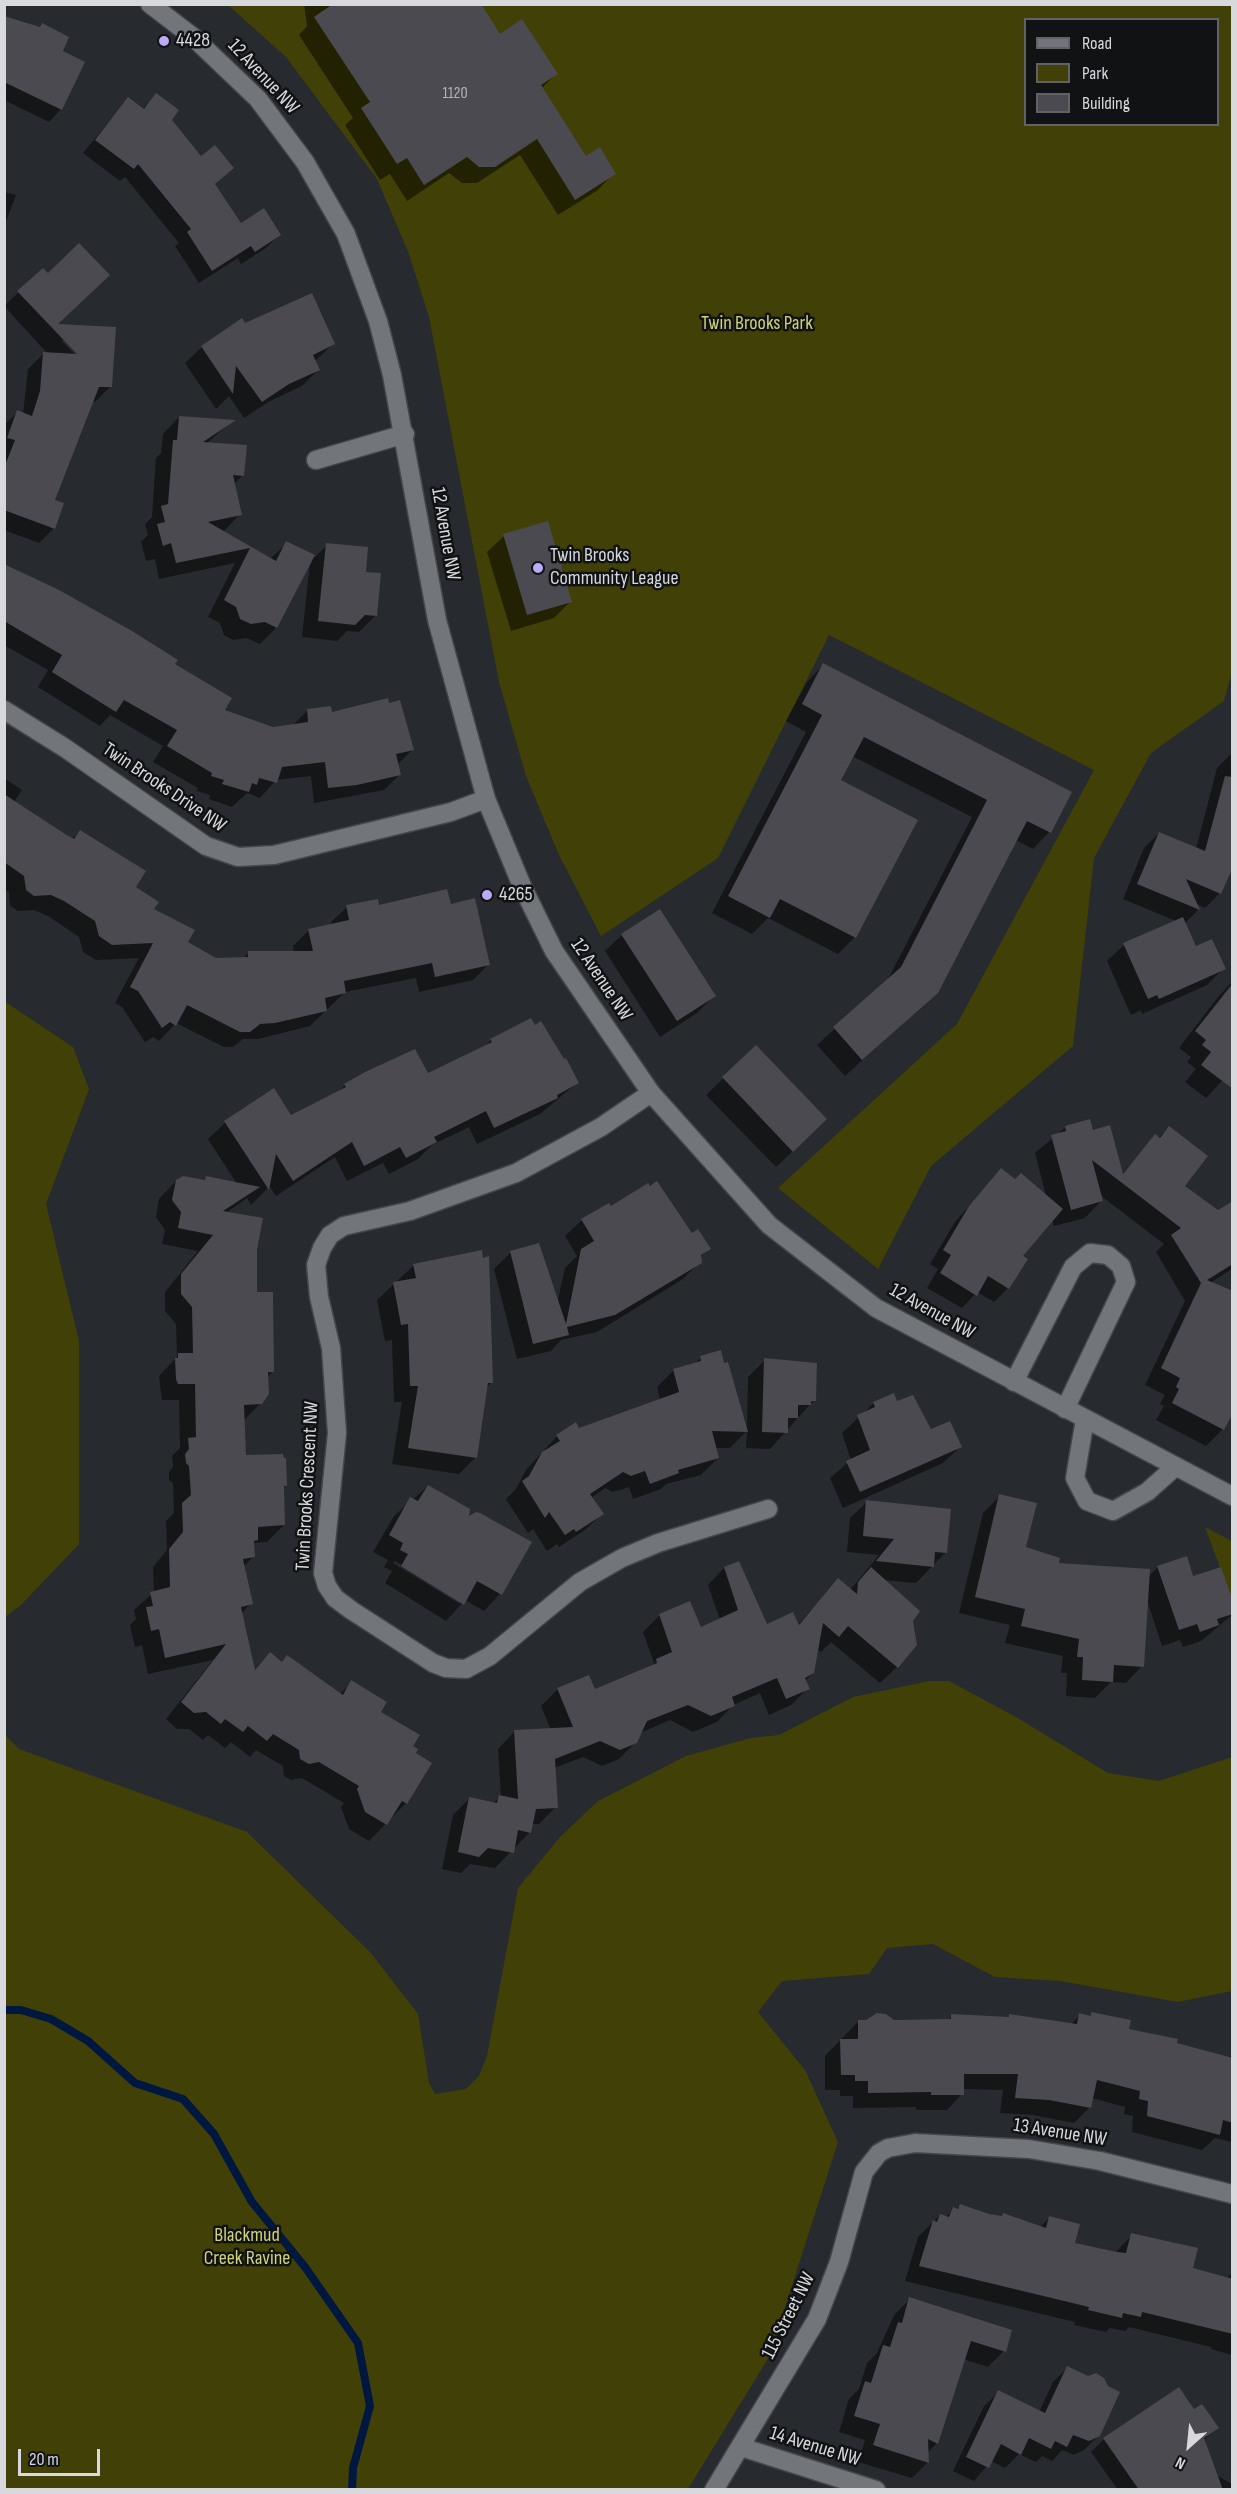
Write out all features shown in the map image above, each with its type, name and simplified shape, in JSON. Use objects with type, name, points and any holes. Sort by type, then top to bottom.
[{"type":"street","name":"12 Avenue NW","points":[[150,4],[193,37],[258,99],[280,126],[328,198],[346,234],[378,321],[405,434],[437,620],[486,799],[522,886],[554,951],[651,1094],[769,1225],[876,1308],[1233,1496]]},
{"type":"street","points":[[316,460],[405,434]]},
{"type":"street","name":"Twin Brooks Drive NW","points":[[4,710],[56,742],[206,846],[238,857],[274,855],[451,812],[486,799]]},
{"type":"street","name":"Twin Brooks Crescent NW","points":[[651,1094],[601,1127],[516,1173],[410,1211],[344,1227],[330,1235],[316,1265],[319,1297],[331,1348],[337,1433],[322,1573],[331,1592],[351,1610],[433,1664],[446,1668],[466,1669],[490,1656],[580,1582],[622,1558],[658,1543],[768,1509]]},
{"type":"street","points":[[1014,1382],[1073,1267],[1090,1253],[1108,1256],[1121,1266],[1126,1282],[1065,1409]]},
{"type":"street","points":[[1085,1419],[1075,1478],[1087,1501],[1113,1510],[1147,1492],[1175,1467]]},
{"type":"street","name":"13 Avenue NW","points":[[879,2153],[888,2148],[915,2143],[1039,2150],[1100,2161],[1233,2194]]},
{"type":"street","name":"115 Street NW","points":[[714,2490],[817,2319],[839,2262],[864,2172],[879,2153]]},
{"type":"street","name":"14 Avenue NW","points":[[741,2447],[876,2490]]},
{"type":"green space","name":"Twin Brooks Park","points":[[228,5],[1232,5],[1232,672],[1224,701],[1151,753],[1094,858],[1073,1046],[931,1166],[878,1269],[778,1188],[957,1024],[1094,770],[829,635],[718,858],[601,936],[559,855],[526,776],[499,682],[429,317],[409,254],[377,179],[286,57]]},
{"type":"green space","points":[[4,1001],[73,1047],[89,1089],[46,1204],[79,1341],[79,1544],[21,1605],[5,1617]]},
{"type":"green space","points":[[1205,1527],[1232,1541],[1232,1600]]},
{"type":"green space","name":"Blackmud Creek Ravine","points":[[929,1681],[949,1681],[1016,1717],[1108,1773],[1159,1781],[1232,1757],[1232,1991],[1178,2002],[1060,1981],[995,1977],[933,1944],[887,1948],[869,1974],[782,1981],[758,2012],[805,2070],[838,2142],[769,2357],[688,2489],[5,2489],[5,1735],[19,1749],[247,1832],[370,1952],[418,2014],[429,2083],[435,2094],[466,2089],[479,2076],[487,2056],[518,1888],[560,1837],[598,1801],[686,1756],[751,1738],[779,1735],[853,1697]]},
{"type":"building","points":[[333,4],[481,4],[500,34],[522,19],[558,74],[541,85],[586,156],[600,147],[616,174],[575,200],[537,139],[495,167],[479,167],[467,157],[424,185],[407,158],[397,164],[361,108],[370,102],[314,17]]},
{"type":"building","points":[[4,16],[40,27],[42,23],[69,37],[63,51],[85,62],[62,110],[4,82]]},
{"type":"building","points":[[156,93],[179,110],[172,120],[201,156],[215,145],[234,168],[215,184],[241,223],[264,208],[281,235],[255,252],[251,246],[212,271],[187,232],[191,229],[138,164],[134,169],[95,140],[128,97],[144,109]]},
{"type":"building","points":[[79,243],[110,275],[58,324],[116,327],[112,387],[99,387],[55,500],[64,503],[55,529],[4,510],[4,468],[15,440],[7,438],[17,410],[32,416],[40,391],[43,352],[77,354],[17,291],[43,268],[48,273]]},
{"type":"building","points":[[312,293],[335,344],[313,355],[320,370],[289,384],[262,402],[236,366],[233,394],[201,346],[242,318],[245,323]]},
{"type":"building","points":[[179,416],[236,420],[203,442],[247,445],[244,476],[233,475],[242,515],[208,522],[276,561],[286,541],[315,555],[277,628],[265,622],[251,624],[240,619],[236,607],[224,600],[250,548],[176,563],[171,543],[163,546],[157,524],[165,522],[161,506],[168,504],[173,440],[177,440]]},
{"type":"building","name":"Twin Brooks Community League","points":[[548,521],[572,602],[527,615],[503,534]]},
{"type":"building","points":[[326,543],[368,547],[366,572],[381,573],[377,616],[365,615],[355,625],[318,621]]},
{"type":"building","points":[[4,564],[59,590],[178,660],[175,664],[232,698],[225,710],[273,727],[308,722],[307,709],[331,706],[332,712],[388,698],[389,703],[400,700],[414,750],[396,754],[401,775],[357,785],[328,788],[325,762],[282,767],[277,783],[259,778],[257,785],[252,783],[249,792],[222,784],[224,780],[211,776],[212,773],[167,746],[177,730],[124,700],[116,712],[52,672],[62,655],[4,621]]},
{"type":"building","points":[[823,663],[1072,792],[1051,833],[1027,821],[938,993],[862,1060],[833,1027],[901,967],[987,800],[864,737],[841,780],[918,820],[856,938],[780,899],[770,918],[728,896],[822,715],[802,704]]},
{"type":"building","points":[[1225,776],[1233,777],[1233,867],[1221,894],[1186,879],[1200,910],[1137,884],[1159,832],[1205,851]]},
{"type":"building","points":[[4,794],[74,839],[80,830],[146,871],[136,887],[159,902],[154,909],[195,930],[188,942],[216,958],[248,957],[248,951],[313,951],[308,929],[349,920],[346,905],[378,899],[379,905],[447,889],[451,904],[475,898],[490,965],[435,977],[432,963],[344,981],[346,993],[325,998],[327,1011],[275,1023],[260,1024],[250,1032],[240,1032],[187,1005],[176,1026],[170,1022],[162,1028],[138,991],[130,987],[153,943],[112,945],[99,936],[95,921],[64,901],[51,895],[34,896],[26,890],[24,876],[4,862]]},
{"type":"building","points":[[660,909],[716,996],[677,1021],[621,934]]},
{"type":"building","points":[[1183,917],[1196,946],[1212,939],[1226,969],[1159,999],[1157,995],[1148,999],[1123,943]]},
{"type":"building","points":[[1233,983],[1233,1089],[1201,1065],[1211,1052],[1202,1045],[1206,1040],[1195,1031]]},
{"type":"building","points":[[531,1018],[535,1025],[541,1021],[564,1059],[566,1058],[579,1083],[557,1095],[558,1098],[494,1128],[486,1111],[434,1137],[437,1142],[406,1158],[400,1147],[364,1166],[352,1142],[293,1181],[276,1154],[269,1190],[224,1121],[274,1088],[291,1115],[346,1087],[344,1084],[365,1072],[415,1049],[428,1073],[492,1042],[490,1039]]},
{"type":"building","points":[[756,1045],[827,1119],[793,1152],[722,1077]]},
{"type":"building","points":[[1090,1119],[1093,1130],[1110,1125],[1123,1174],[1155,1134],[1160,1138],[1169,1126],[1208,1156],[1185,1186],[1218,1210],[1233,1201],[1233,1264],[1207,1280],[1233,1291],[1233,1413],[1224,1430],[1172,1403],[1179,1389],[1176,1387],[1180,1378],[1161,1368],[1201,1283],[1171,1235],[1181,1228],[1092,1160],[1103,1201],[1071,1210],[1051,1135],[1066,1131],[1065,1126]]},
{"type":"building","points":[[1001,1168],[1015,1179],[1021,1173],[1063,1209],[1023,1256],[1028,1259],[1009,1289],[988,1276],[977,1296],[940,1273],[951,1255],[943,1250],[969,1206]]},
{"type":"building","points":[[183,1176],[205,1180],[206,1176],[260,1187],[223,1211],[263,1218],[257,1250],[257,1292],[273,1292],[274,1372],[268,1372],[269,1394],[262,1404],[244,1405],[246,1455],[283,1454],[286,1458],[285,1525],[258,1527],[258,1540],[254,1541],[255,1557],[243,1559],[253,1604],[241,1607],[255,1670],[270,1652],[282,1662],[287,1655],[343,1695],[351,1680],[387,1702],[381,1712],[420,1735],[413,1746],[418,1749],[416,1753],[432,1763],[407,1804],[402,1801],[387,1825],[365,1812],[357,1789],[359,1786],[319,1762],[309,1764],[300,1759],[299,1750],[273,1734],[267,1741],[248,1726],[243,1732],[225,1719],[221,1724],[206,1712],[194,1713],[181,1702],[226,1644],[165,1658],[159,1629],[151,1631],[146,1607],[153,1606],[150,1592],[170,1587],[169,1549],[183,1532],[182,1503],[191,1495],[189,1466],[186,1463],[185,1454],[189,1449],[188,1438],[196,1437],[195,1384],[178,1384],[176,1379],[175,1358],[178,1358],[178,1353],[193,1353],[192,1307],[181,1294],[181,1274],[213,1235],[178,1228],[181,1212],[172,1200],[176,1180]]},
{"type":"building","points":[[657,1181],[692,1233],[698,1229],[711,1249],[701,1255],[702,1263],[615,1315],[567,1327],[569,1335],[533,1344],[510,1251],[539,1243],[566,1324],[581,1249],[594,1241],[581,1219],[609,1203],[611,1206],[648,1183],[650,1186]]},
{"type":"building","points":[[482,1250],[483,1258],[489,1256],[493,1383],[488,1383],[477,1458],[408,1448],[418,1386],[410,1386],[408,1324],[401,1325],[393,1282],[416,1278],[413,1264]]},
{"type":"building","points":[[721,1350],[724,1363],[728,1362],[748,1432],[712,1431],[719,1458],[678,1470],[679,1473],[650,1484],[645,1471],[631,1476],[623,1472],[590,1494],[604,1514],[576,1532],[574,1529],[565,1535],[549,1512],[545,1518],[522,1481],[529,1476],[542,1452],[560,1441],[556,1435],[576,1422],[579,1428],[679,1392],[673,1369],[701,1361],[700,1356]]},
{"type":"building","points":[[764,1358],[817,1363],[816,1401],[811,1401],[811,1405],[798,1405],[798,1418],[788,1418],[788,1433],[762,1432]]},
{"type":"building","points":[[894,1393],[897,1401],[913,1395],[931,1429],[950,1421],[962,1447],[860,1492],[846,1461],[870,1450],[857,1415],[875,1407],[873,1402]]},
{"type":"building","points":[[428,1485],[470,1509],[469,1516],[476,1512],[480,1513],[532,1542],[502,1595],[477,1581],[464,1605],[401,1566],[408,1554],[400,1550],[403,1543],[389,1535],[410,1497],[418,1501]]},
{"type":"building","points":[[999,1494],[1037,1503],[1026,1547],[1060,1558],[1059,1563],[1150,1569],[1144,1667],[1114,1665],[1113,1682],[1082,1680],[1083,1657],[1077,1657],[1079,1639],[1021,1626],[1025,1609],[975,1597]]},
{"type":"building","points":[[866,1500],[951,1509],[947,1553],[935,1552],[934,1567],[876,1561],[894,1539],[863,1536]]},
{"type":"building","points":[[1187,1556],[1193,1576],[1221,1567],[1233,1601],[1233,1614],[1217,1619],[1219,1625],[1200,1632],[1197,1624],[1179,1630],[1157,1566]]},
{"type":"building","points":[[739,1561],[767,1624],[793,1612],[799,1625],[838,1578],[857,1594],[858,1582],[871,1567],[920,1611],[913,1621],[917,1645],[898,1668],[848,1626],[839,1637],[823,1623],[814,1673],[805,1678],[810,1689],[786,1699],[777,1678],[732,1697],[735,1706],[711,1716],[688,1705],[647,1721],[637,1743],[620,1750],[600,1741],[555,1759],[558,1808],[536,1809],[531,1833],[518,1830],[514,1853],[488,1848],[479,1857],[458,1852],[469,1797],[497,1803],[499,1795],[518,1799],[514,1730],[573,1727],[557,1688],[589,1675],[595,1689],[657,1663],[656,1659],[672,1652],[659,1614],[690,1601],[701,1627],[738,1610],[724,1567]]},
{"type":"building","points":[[1091,2012],[1131,2020],[1129,2029],[1178,2039],[1177,2043],[1233,2058],[1233,2123],[1223,2120],[1220,2135],[1147,2116],[1148,2101],[1139,2099],[1140,2091],[1097,2080],[1091,2108],[1049,2100],[1015,2098],[1018,2074],[964,2074],[964,2095],[931,2095],[931,2092],[868,2093],[868,2081],[855,2081],[855,2075],[841,2075],[840,2039],[858,2039],[858,2020],[866,2020],[877,2013],[886,2014],[894,2020],[951,2019],[951,2014],[1009,2017],[1009,2014],[1077,2024],[1079,2013],[1091,2016]]},
{"type":"building","points":[[960,2204],[989,2214],[1002,2216],[1003,2213],[1046,2228],[1049,2216],[1080,2224],[1075,2243],[1117,2252],[1126,2253],[1131,2233],[1198,2248],[1193,2268],[1233,2279],[1233,2334],[1142,2312],[1141,2317],[1123,2313],[1122,2318],[1088,2310],[1089,2307],[919,2266],[933,2220],[937,2222],[940,2214],[949,2217],[953,2207],[958,2209]]},
{"type":"building","points":[[909,2297],[1012,2330],[1006,2352],[971,2341],[938,2444],[928,2439],[929,2463],[873,2445],[880,2424],[854,2416],[865,2381],[871,2383],[883,2345],[890,2347],[898,2322],[902,2323]]},
{"type":"building","points":[[1067,2366],[1088,2376],[1096,2373],[1104,2378],[1108,2386],[1120,2392],[1100,2436],[1089,2441],[1073,2435],[1067,2447],[1055,2441],[1051,2449],[1029,2438],[1021,2455],[1001,2444],[989,2468],[966,2457],[998,2390],[1045,2413]]},
{"type":"building","points":[[1179,2387],[1194,2409],[1202,2404],[1219,2428],[1204,2438],[1223,2490],[1139,2490],[1103,2438]]},
{"type":"waterway","points":[[4,2010],[21,2010],[51,2019],[88,2041],[135,2083],[183,2099],[214,2134],[252,2202],[305,2267],[358,2343],[370,2406],[353,2468],[352,2490]]},
{"type":"place","name":"4428","points":[[164,41]]},
{"type":"place","name":"Twin Brooks Community League","points":[[538,568]]},
{"type":"place","name":"4265","points":[[487,895]]}]
